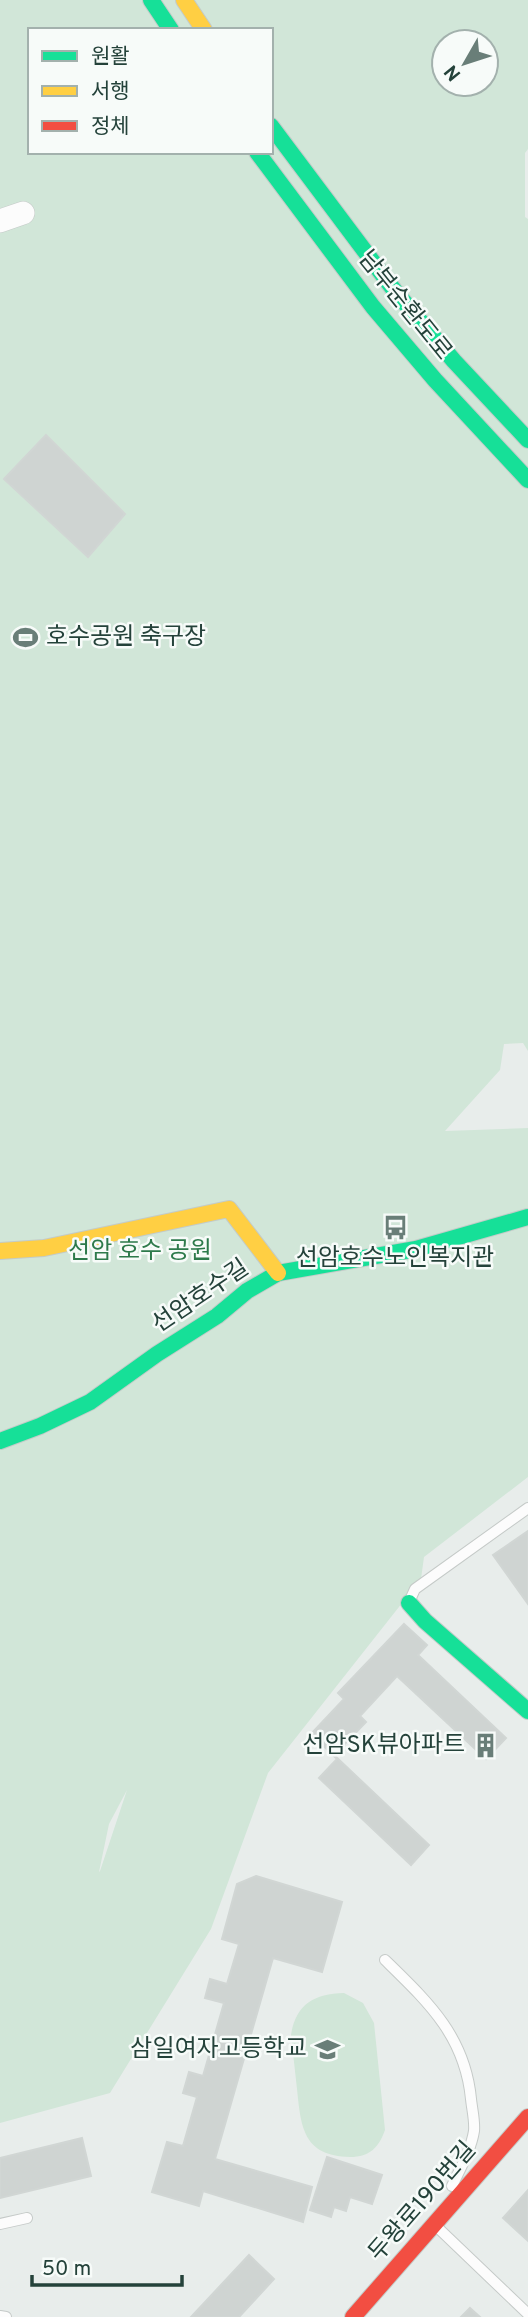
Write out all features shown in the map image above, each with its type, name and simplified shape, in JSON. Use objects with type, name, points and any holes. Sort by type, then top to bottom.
[{"type":"street","points":[[151,0],[170,28]]},
{"type":"street","points":[[184,0],[203,28]]},
{"type":"street","name":"남부순환도로","points":[[273,129],[394,290],[454,361],[528,439]]},
{"type":"street","name":"남부순환도로","points":[[258,154],[373,307],[435,380],[528,480]]},
{"type":"street","points":[[0,221],[23,213]]},
{"type":"street","points":[[0,1251],[44,1248],[229,1209],[278,1273]]},
{"type":"street","name":"선암호수길","points":[[0,1441],[40,1426],[90,1402],[157,1354],[217,1317],[247,1291],[278,1273],[416,1249],[528,1217]]},
{"type":"street","points":[[409,1603],[425,1621],[528,1711]]},
{"type":"street","name":"두왕로190번길","points":[[353,2317],[528,2117]]},
{"type":"lane","points":[[409,1603],[415,1590],[528,1508]]},
{"type":"lane","points":[[385,1960],[424,1998],[447,2027],[465,2062],[474,2129],[470,2146],[434,2224],[528,2314]]},
{"type":"lane","points":[[0,2224],[27,2218]]},
{"type":"lane","points":[[0,2316],[6,2317]]},
{"type":"green space","name":"선암 호수 공원","points":[[0,0],[528,0],[525,217],[528,219],[528,1051],[523,1043],[504,1044],[500,1070],[445,1131],[528,1128],[528,1477],[424,1557],[421,1579],[268,1773],[211,1929],[110,2093],[0,2123]],"holes":[[[127,1790],[100,1871],[109,1824]]]},
{"type":"green space","points":[[344,1993],[363,2003],[374,2023],[385,2130],[373,2150],[350,2157],[322,2151],[307,2137],[300,2116],[291,2035],[297,2016],[308,2003],[324,1996]]},
{"type":"building","points":[[46,435],[125,514],[88,557],[4,479]]},
{"type":"building","points":[[528,1531],[528,1604],[493,1555]]},
{"type":"building","name":"선암SK뷰아파트","points":[[404,1624],[427,1645],[418,1655],[506,1738],[486,1759],[397,1676],[360,1716],[366,1722],[334,1755],[429,1845],[411,1865],[319,1778],[337,1759],[311,1734],[344,1699],[338,1693]]},
{"type":"building","points":[[256,1876],[342,1902],[322,1972],[273,1958],[215,2159],[312,2187],[303,2222],[203,2191],[199,2206],[152,2192],[167,2142],[183,2146],[197,2097],[183,2093],[189,2072],[203,2076],[224,2003],[205,1998],[210,1979],[227,1984],[239,1944],[222,1939],[237,1884]]},
{"type":"building","points":[[82,2138],[91,2176],[0,2198],[0,2158]]},
{"type":"building","points":[[327,2157],[382,2175],[372,2204],[350,2197],[346,2211],[334,2207],[331,2217],[310,2210]]},
{"type":"building","points":[[528,2190],[528,2241],[503,2218]]},
{"type":"building","points":[[249,2255],[274,2279],[239,2317],[191,2317]]},
{"type":"building","points":[[470,2308],[480,2317],[461,2317]]},
{"type":"traffic: fast","points":[[151,0],[170,28]]},
{"type":"traffic: fast","points":[[273,129],[394,290],[454,361],[528,440]]},
{"type":"traffic: fast","points":[[258,154],[373,307],[435,380],[528,480]]},
{"type":"traffic: fast","points":[[0,1441],[40,1426],[90,1402],[157,1354],[217,1316],[247,1291],[278,1273],[416,1249],[528,1217]]},
{"type":"traffic: fast","points":[[409,1603],[425,1621],[528,1711]]},
{"type":"traffic: slow","points":[[184,0],[203,28]]},
{"type":"traffic: slow","points":[[0,1251],[44,1248],[229,1209],[278,1273]]},
{"type":"traffic: jam","points":[[353,2317],[528,2117]]},
{"type":"place","name":"호수공원 축구장","points":[[26,638]]},
{"type":"place","name":"선암호수노인복지관","points":[[395,1228]]},
{"type":"place","name":"선암SK뷰아파트","points":[[485,1746]]},
{"type":"place","name":"삼일여자고등학교","points":[[327,2050]]}]
